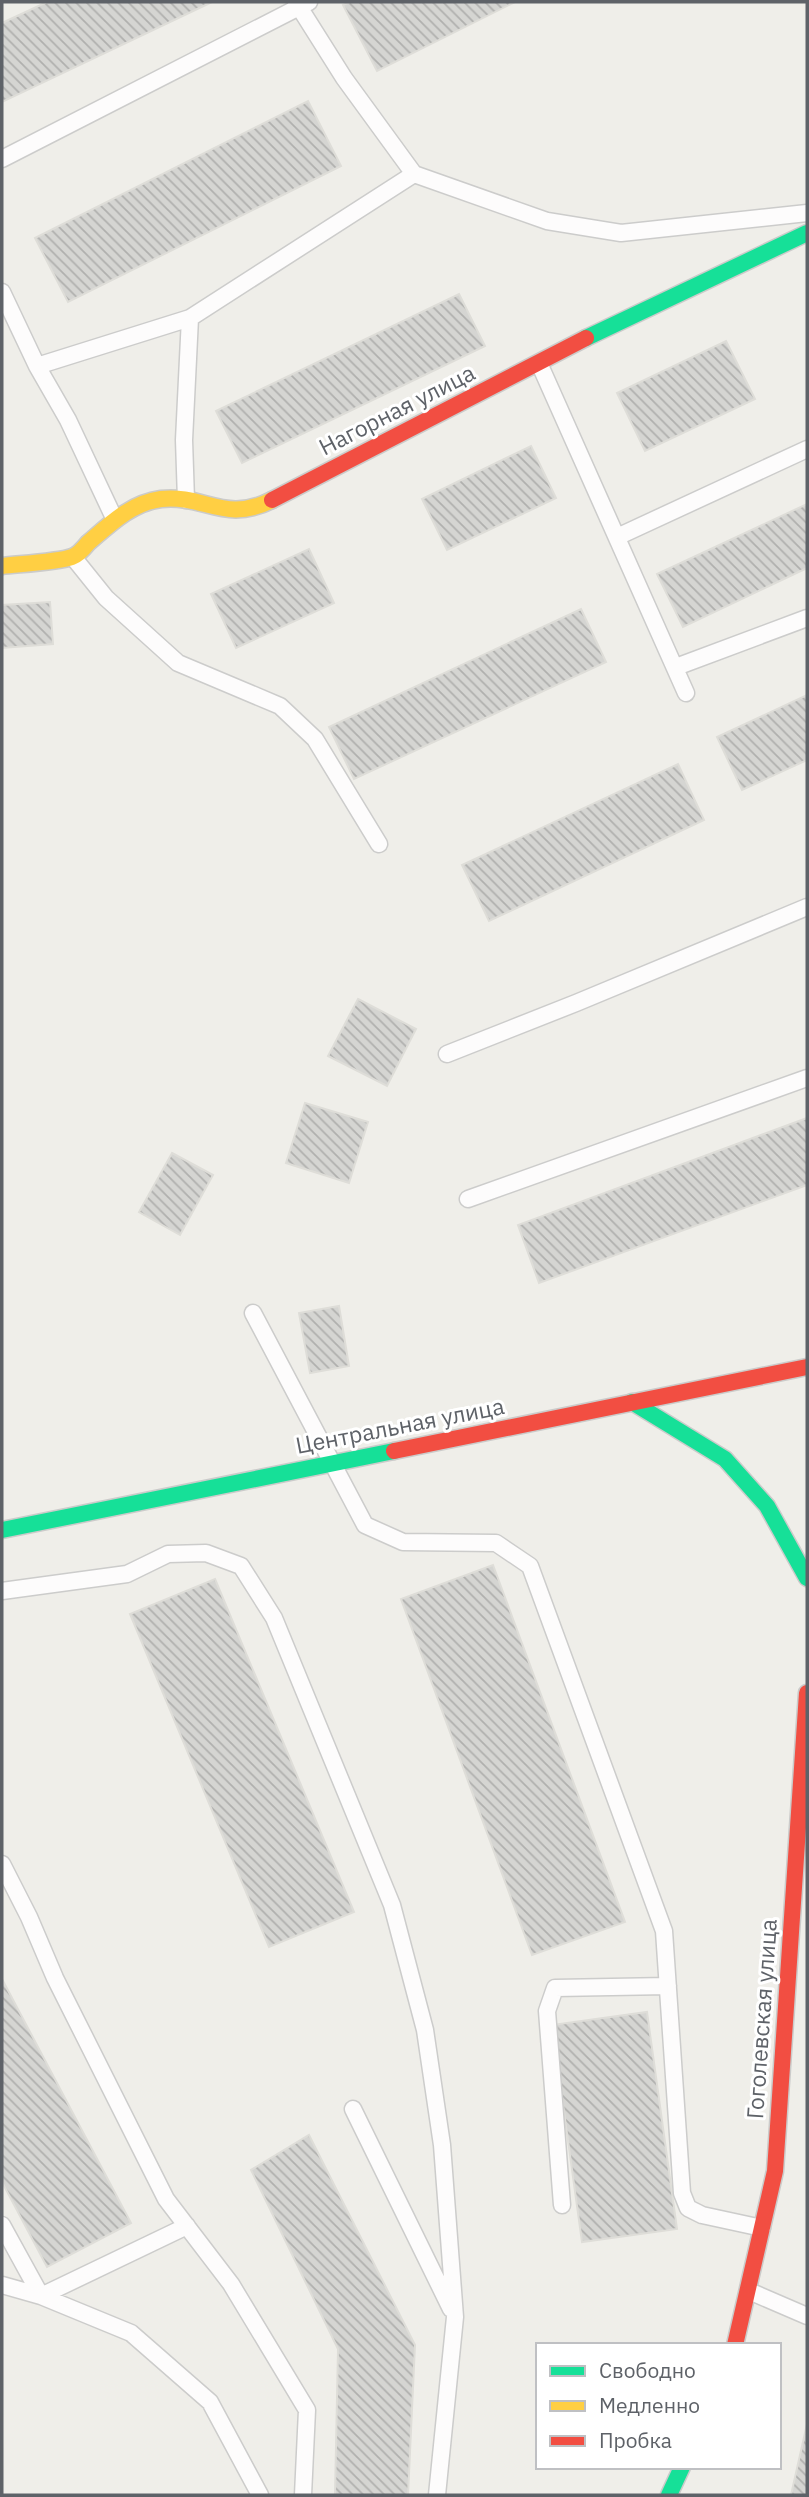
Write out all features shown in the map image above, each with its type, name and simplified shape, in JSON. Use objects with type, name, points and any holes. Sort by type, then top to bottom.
[{"type":"street","name":"Нагорная улица","points":[[73,557],[115,520],[138,505],[162,499],[186,500],[220,509],[244,510],[266,503],[596,332],[807,233]]},
{"type":"street","points":[[2,566],[73,557]]},
{"type":"street","name":"Центральная улица","points":[[2,1530],[807,1367]]},
{"type":"street","points":[[632,1402],[725,1459],[767,1506],[807,1578]]},
{"type":"street","name":"Гоголевская улица","points":[[736,2343],[775,2171],[807,1693]]},
{"type":"street","points":[[669,2495],[681,2469]]},
{"type":"lane","points":[[2,159],[301,4],[344,78],[414,174],[547,221],[621,233],[807,213]]},
{"type":"lane","points":[[37,366],[190,318],[414,174]]},
{"type":"lane","points":[[2,292],[37,366],[68,419],[115,520]]},
{"type":"lane","points":[[186,500],[184,440],[190,318]]},
{"type":"lane","points":[[539,363],[686,693]]},
{"type":"lane","points":[[617,537],[807,449]]},
{"type":"lane","points":[[73,557],[106,598],[178,663],[280,706],[315,739],[379,844]]},
{"type":"lane","points":[[676,667],[807,618]]},
{"type":"lane","points":[[447,1054],[807,906]]},
{"type":"lane","points":[[468,1199],[807,1078]]},
{"type":"lane","points":[[253,1313],[366,1525],[403,1542],[496,1543],[530,1566],[664,1931],[682,2193],[688,2208],[702,2215],[763,2228]]},
{"type":"lane","points":[[2,1591],[127,1574],[169,1554],[206,1553],[241,1566],[274,1618],[392,1905],[425,2030],[442,2145],[455,2317],[437,2495]]},
{"type":"lane","points":[[2,1864],[55,1978],[166,2199],[232,2284],[306,2410],[303,2495]]},
{"type":"lane","points":[[562,2205],[547,2011],[555,1988],[668,1986]]},
{"type":"lane","points":[[353,2109],[455,2317]]},
{"type":"lane","points":[[2,2225],[41,2297]]},
{"type":"lane","points":[[41,2297],[187,2226]]},
{"type":"lane","points":[[2,2285],[41,2297],[131,2333],[209,2402],[260,2495]]},
{"type":"lane","points":[[749,2291],[807,2316]]},
{"type":"building","points":[[47,2],[212,2],[2,102],[2,23]]},
{"type":"building","points":[[350,2],[515,2],[377,71],[343,5]]},
{"type":"building","points":[[308,101],[341,166],[68,302],[35,238]]},
{"type":"building","points":[[459,294],[485,346],[242,463],[216,411]]},
{"type":"building","points":[[726,341],[755,399],[645,451],[617,393]]},
{"type":"building","points":[[531,446],[556,498],[447,550],[422,499]]},
{"type":"building","points":[[807,504],[807,568],[683,627],[657,574]]},
{"type":"building","points":[[309,549],[334,603],[236,648],[211,594]]},
{"type":"building","points":[[50,602],[53,644],[2,648],[2,605]]},
{"type":"building","points":[[581,609],[606,662],[354,779],[329,727]]},
{"type":"building","points":[[807,695],[807,760],[742,790],[717,737]]},
{"type":"building","points":[[678,764],[704,820],[489,921],[462,865]]},
{"type":"building","points":[[358,999],[416,1029],[387,1086],[328,1056]]},
{"type":"building","points":[[305,1103],[368,1122],[349,1183],[286,1163]]},
{"type":"building","points":[[807,1118],[807,1185],[539,1283],[518,1225]]},
{"type":"building","points":[[172,1153],[213,1175],[180,1235],[139,1212]]},
{"type":"building","points":[[339,1306],[349,1366],[310,1373],[299,1313]]},
{"type":"building","points":[[493,1565],[625,1922],[532,1955],[401,1599]]},
{"type":"building","points":[[215,1579],[354,1912],[269,1947],[130,1614]]},
{"type":"building","points":[[2,1979],[131,2223],[47,2267],[2,2182]]},
{"type":"building","points":[[647,2012],[677,2229],[582,2242],[552,2025]]},
{"type":"building","points":[[309,2135],[415,2345],[408,2495],[335,2495],[338,2349],[251,2170]]},
{"type":"building","points":[[807,2424],[807,2495],[791,2495]]},
{"type":"traffic: fast","points":[[586,338],[807,233]]},
{"type":"traffic: fast","points":[[632,1402],[725,1459],[767,1506],[807,1578]]},
{"type":"traffic: fast","points":[[2,1530],[394,1451]]},
{"type":"traffic: fast","points":[[669,2495],[681,2469]]},
{"type":"traffic: slow","points":[[2,566],[74,556],[122,515],[150,501],[190,500],[215,507],[241,509],[256,507],[272,500]]},
{"type":"traffic: jam","points":[[272,500],[586,338]]},
{"type":"traffic: jam","points":[[394,1451],[807,1367]]},
{"type":"traffic: jam","points":[[735,2343],[775,2171],[807,1693]]}]
